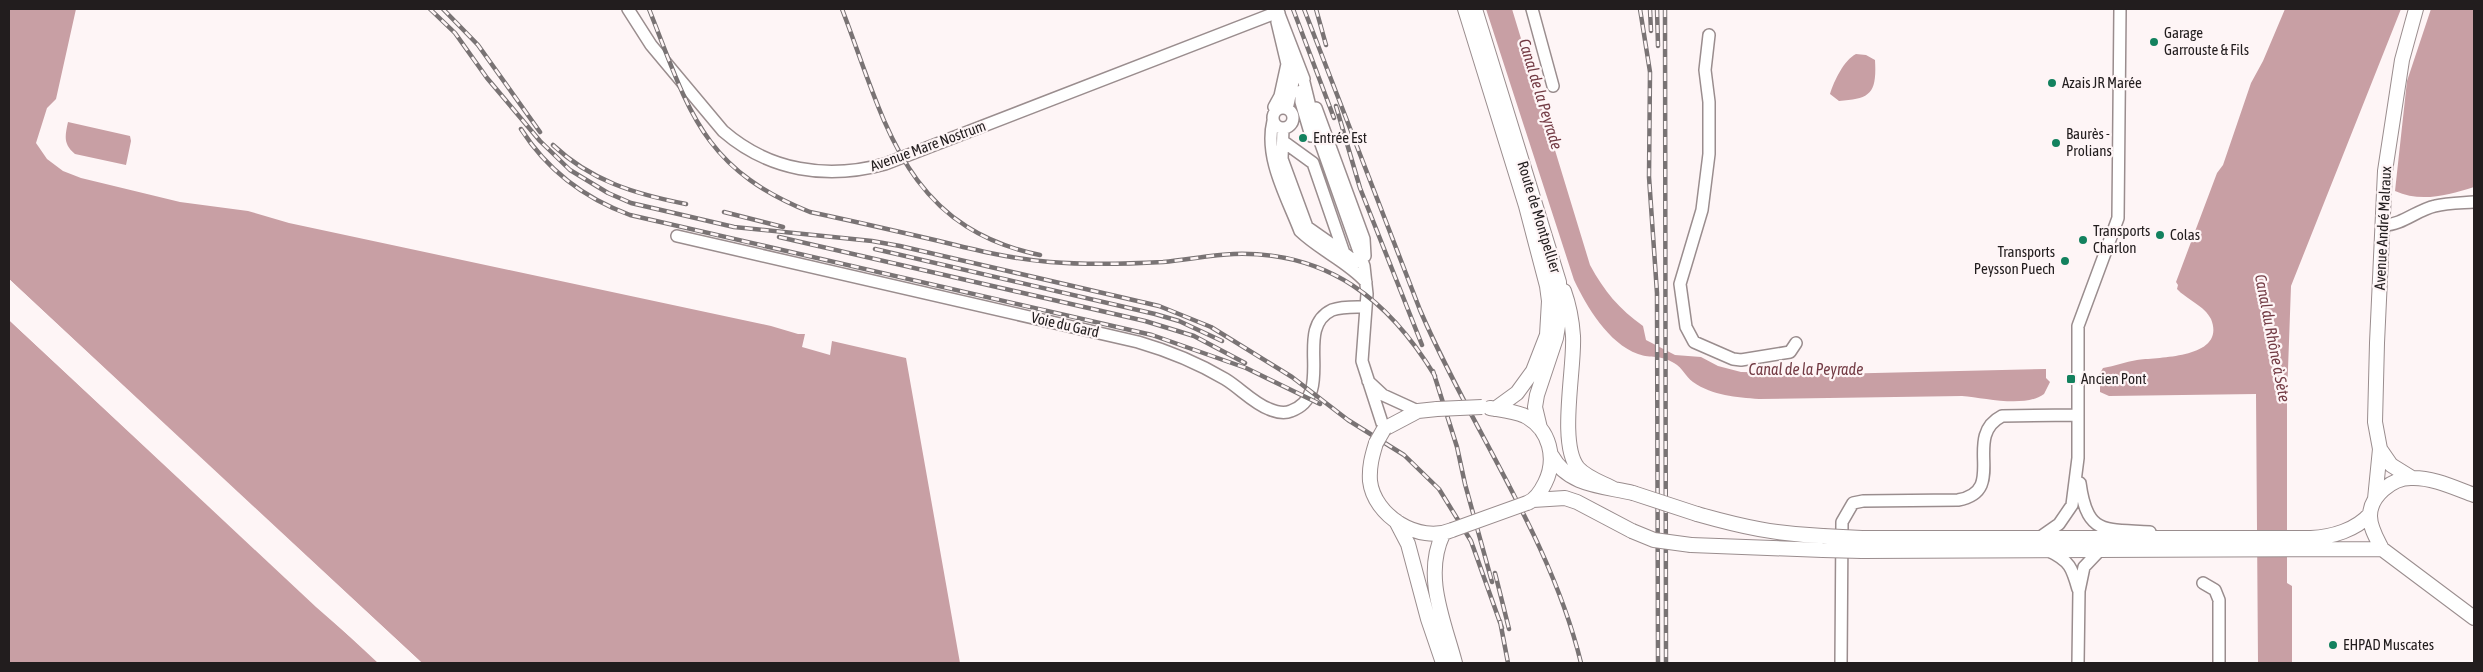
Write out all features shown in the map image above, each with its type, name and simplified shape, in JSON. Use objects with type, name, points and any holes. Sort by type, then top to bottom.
[{"type":"main road","name":"Route de Montpellier","points":[[1465,9],[1526,206],[1547,286],[1549,301],[1547,335],[1533,371],[1517,393],[1488,408]]},
{"type":"main road","name":"Route de Montpellier","points":[[1475,9],[1559,282],[1559,320],[1556,338],[1537,395],[1535,407],[1540,428]]},
{"type":"main road","name":"Avenue André Malraux","points":[[2376,499],[2380,449],[2375,422],[2385,171],[2402,60],[2416,9]]},
{"type":"main road","points":[[1559,282],[1565,292],[1573,337],[1568,424],[1572,452],[1577,467],[1588,476],[1614,489]]},
{"type":"main road","points":[[1823,543],[1750,529],[1632,493],[1578,481],[1566,475],[1557,466],[1548,442],[1540,428],[1526,416],[1488,408],[1418,411],[1384,429],[1376,443],[1370,466],[1370,482],[1381,506],[1396,521],[1409,529],[1430,534],[1448,532],[1530,502],[1564,498],[1577,502],[1632,531],[1654,540],[1691,545],[1823,543],[2042,544],[2182,537],[2245,544]]},
{"type":"main road","name":"Avenue André Malraux","points":[[2380,449],[2391,465],[2412,478]]},
{"type":"main road","points":[[1530,502],[1543,488],[1550,474],[1552,456]]},
{"type":"main road","points":[[2311,544],[2352,528],[2364,521],[2370,514],[2376,499],[2396,481],[2412,478],[2445,484],[2474,495]]},
{"type":"main road","points":[[2370,514],[2374,533],[2382,549],[2474,619]]},
{"type":"main road","points":[[1396,521],[1408,544],[1425,609],[1443,663]]},
{"type":"main road","points":[[1448,532],[1437,548],[1435,584],[1440,610],[1455,663]]},
{"type":"main road","points":[[2042,544],[2102,548],[2311,544],[2382,549]]},
{"type":"street","name":"Avenue Mare Nostrum","points":[[628,9],[651,45],[723,131],[736,142],[776,163],[801,170],[826,173],[864,170],[885,164],[1278,11]]},
{"type":"street","points":[[1532,9],[1553,86]]},
{"type":"street","points":[[2120,9],[2120,208],[2116,226],[2078,326],[2078,468],[2083,505],[2089,519],[2095,524],[2108,529],[2165,533],[2182,537]]},
{"type":"street","points":[[1278,11],[1276,24],[1286,54],[1286,72],[1274,113],[1270,135],[1271,154],[1300,231],[1309,240],[1355,270],[1366,282]]},
{"type":"street","points":[[1278,11],[1298,59],[1302,74],[1301,102],[1305,120],[1350,244],[1364,266],[1366,307],[1362,361],[1384,429]]},
{"type":"street","points":[[1709,35],[1705,70],[1709,102],[1709,154],[1702,210],[1680,284],[1687,333],[1694,342],[1722,355],[1741,360],[1790,352],[1796,343]]},
{"type":"street","points":[[1287,109],[1292,94],[1298,59]]},
{"type":"street","points":[[1282,108],[1292,113],[1293,120],[1290,126],[1283,128],[1277,126],[1274,113],[1282,108]]},
{"type":"street","points":[[1283,128],[1282,159],[1307,228],[1364,266]]},
{"type":"street","points":[[1284,142],[1313,164],[1344,253]]},
{"type":"street","points":[[2384,225],[2398,223],[2413,213],[2435,206],[2474,202]]},
{"type":"street","name":"Voie du Gard","points":[[677,236],[1138,342],[1196,363],[1226,380],[1268,409],[1285,413],[1303,405],[1312,392],[1316,327],[1322,317],[1344,307],[1366,307]]},
{"type":"street","points":[[1368,381],[1383,395],[1418,411]]},
{"type":"street","points":[[1841,663],[1842,522],[1854,503],[1971,498],[1979,491],[1983,482],[1986,430],[1991,421],[2002,416],[2078,415]]},
{"type":"street","points":[[2078,468],[2072,505],[2042,544],[2071,566],[2078,591]]},
{"type":"street","points":[[2078,663],[2078,591],[2084,567],[2102,548]]},
{"type":"street","points":[[2203,584],[2216,590],[2219,600],[2218,663]]},
{"type":"water","points":[[9,9],[76,9],[56,99],[47,108],[36,143],[47,159],[63,171],[81,178],[180,202],[248,211],[289,223],[805,334],[802,347],[830,355],[832,341],[906,358],[960,663],[422,663],[9,279]]},
{"type":"water","points":[[1486,9],[1512,9],[1590,265],[1613,299],[1643,326],[1646,340],[1675,355],[1701,357],[1718,366],[1741,372],[1832,374],[2046,369],[2046,378],[2050,382],[2044,394],[2036,398],[2016,401],[1962,396],[1759,399],[1725,395],[1701,387],[1693,382],[1680,367],[1669,360],[1638,354],[1627,349],[1617,342],[1600,323],[1574,280]]},
{"type":"water","name":"Canal du Rhône à Sète","points":[[2285,9],[2401,9],[2291,286],[2287,397],[2287,583],[2292,586],[2292,663],[2258,663],[2256,394],[2109,396],[2100,392],[2100,385],[2095,382],[2103,368],[2137,360],[2188,353],[2200,349],[2209,342],[2213,332],[2211,319],[2200,306],[2177,289],[2178,285],[2176,282],[2217,173],[2223,165],[2251,83],[2263,61]]},
{"type":"water","points":[[2431,9],[2474,9],[2474,187],[2434,197],[2415,197],[2395,191],[2407,81]]},
{"type":"water","points":[[1856,54],[1866,55],[1875,60],[1873,87],[1865,96],[1858,99],[1839,101],[1830,94],[1837,77],[1847,61]]},
{"type":"water","points":[[68,122],[130,136],[131,141],[126,165],[75,154],[68,147],[66,140]]},
{"type":"water","points":[[9,320],[378,663],[9,663]]},
{"type":"pier","points":[[9,279],[422,663],[418,663],[195,457],[9,282]]},
{"type":"pier","points":[[9,317],[380,663],[316,607],[9,320]]},
{"type":"railway","points":[[430,9],[455,33],[487,78],[540,141],[570,170],[608,193],[631,203],[734,227],[872,241],[900,246],[1159,306],[1211,327],[1292,377],[1348,420],[1404,455],[1439,489],[1471,541],[1502,628]]},
{"type":"railway","points":[[443,9],[478,45],[540,132]]},
{"type":"railway","points":[[649,9],[676,77],[689,106],[704,132],[722,155],[744,176],[773,195],[810,212],[980,251],[1036,261],[1078,264],[1135,263],[1163,262],[1234,254],[1268,255],[1299,261],[1327,271],[1352,285],[1376,303],[1397,324],[1435,376]]},
{"type":"railway","points":[[842,9],[888,129],[906,163],[929,194],[958,220],[994,241],[1040,255]]},
{"type":"railway","points":[[1293,9],[1334,118]]},
{"type":"railway","points":[[1304,9],[1420,310],[1462,398],[1530,527],[1550,571],[1567,616],[1581,663]]},
{"type":"railway","points":[[1316,9],[1326,45]]},
{"type":"railway","points":[[1640,9],[1650,72],[1649,177],[1657,293],[1658,663]]},
{"type":"railway","points":[[1650,9],[1651,31]]},
{"type":"railway","points":[[1657,9],[1658,46]]},
{"type":"railway","points":[[1665,9],[1666,663]]},
{"type":"railway","points":[[1336,106],[1360,188],[1422,345]]},
{"type":"railway","points":[[521,129],[531,144],[568,181],[597,200],[630,215],[1152,335],[1246,368],[1320,404]]},
{"type":"railway","points":[[553,145],[598,177],[649,196],[686,204]]},
{"type":"railway","points":[[724,212],[783,227]]},
{"type":"railway","points":[[779,237],[1145,321],[1194,336],[1245,363]]},
{"type":"railway","points":[[875,249],[1155,314],[1179,321],[1222,341]]},
{"type":"railway","points":[[1433,371],[1457,447],[1465,484],[1492,582]]},
{"type":"railway","points":[[1495,573],[1509,629]]},
{"type":"railway","points":[[1500,621],[1508,663]]},
{"type":"place","name":"Garage Garrouste & Fils","points":[[2154,42]]},
{"type":"place","name":"Azais JR Marée","points":[[2052,83]]},
{"type":"place","name":"Entrée Est","points":[[1303,138]]},
{"type":"place","name":"Baurès - Prolians","points":[[2056,143]]},
{"type":"place","name":"Colas","points":[[2160,235]]},
{"type":"place","name":"Transports Charlon","points":[[2083,240]]},
{"type":"place","name":"Transports Peysson Puech","points":[[2065,261]]},
{"type":"place","name":"Ancien Pont","points":[[2071,379]]},
{"type":"place","name":"EHPAD Muscates","points":[[2333,645]]},
{"type":"water label","name":"Canal de la Peyrade","points":[[1541,94]]},
{"type":"water label","name":"Canal de la Peyrade","points":[[1806,369]]}]
